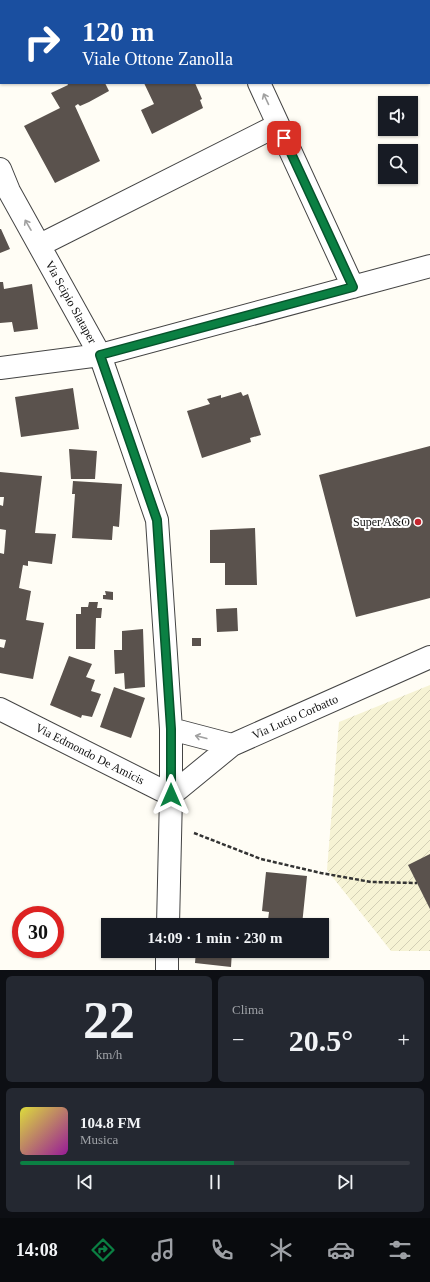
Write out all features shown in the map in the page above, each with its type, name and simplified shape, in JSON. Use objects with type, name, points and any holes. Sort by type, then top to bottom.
[{"type":"street","points":[[259,84],[353,287]]},
{"type":"street","points":[[40,245],[278,125]]},
{"type":"street","name":"Via Scipio Slataper","points":[[0,169],[9,191],[100,355],[157,520],[171,729],[171,795]]},
{"type":"street","points":[[0,368],[100,355],[430,266]]},
{"type":"street","name":"Via Lucio Corbatto","points":[[171,795],[232,745],[430,657]]},
{"type":"street","name":"Via Edmondo De Amicis","points":[[0,709],[171,795]]},
{"type":"street","points":[[171,729],[232,745]]},
{"type":"street","points":[[168,918],[171,795]]},
{"type":"street","points":[[166,970],[167,958]]},
{"type":"path","points":[[171,824],[268,860],[321,873],[370,882],[417,883]]},
{"type":"shaded area","points":[[430,685],[430,951],[391,951],[327,870],[339,722]]},
{"type":"building","points":[[106,84],[109,91],[80,106],[78,104],[75,106],[100,161],[55,183],[24,126],[60,108],[51,93],[68,85]]},
{"type":"building","points":[[144,84],[195,84],[202,99],[200,100],[203,108],[152,134],[141,110],[154,104]]},
{"type":"building","points":[[0,229],[10,249],[0,253]]},
{"type":"building","points":[[0,282],[3,282],[4,289],[32,284],[38,329],[14,332],[12,322],[0,323]]},
{"type":"building","points":[[73,388],[79,429],[21,437],[15,397]]},
{"type":"building","points":[[241,392],[243,396],[248,394],[261,435],[250,438],[251,442],[202,458],[187,411],[210,404],[207,399],[221,395],[221,398]]},
{"type":"building","points":[[430,446],[430,598],[356,617],[319,475]]},
{"type":"building","points":[[69,449],[97,451],[95,479],[71,479]]},
{"type":"building","points":[[0,472],[42,476],[35,533],[56,534],[52,564],[28,561],[28,566],[23,565],[19,588],[31,591],[26,620],[44,623],[33,679],[0,673],[0,647],[4,648],[6,640],[0,639],[0,553],[4,554],[6,530],[0,529],[0,505],[3,506],[4,497],[0,497]]},
{"type":"building","points":[[73,481],[122,484],[119,527],[113,526],[112,540],[72,538],[75,494],[72,494]]},
{"type":"building","points":[[255,528],[257,585],[225,585],[225,563],[210,563],[210,530]]},
{"type":"building","points":[[105,591],[113,592],[113,600],[103,599],[103,595],[106,595]]},
{"type":"building","points":[[89,602],[98,602],[97,608],[102,608],[101,618],[96,618],[95,649],[76,649],[76,614],[81,614],[81,607],[88,607]]},
{"type":"building","points":[[237,608],[238,631],[217,632],[216,609]]},
{"type":"building","points":[[143,629],[145,687],[125,689],[124,673],[115,674],[114,650],[122,650],[122,631]]},
{"type":"building","points":[[192,638],[201,638],[201,646],[192,646]]},
{"type":"building","points":[[69,656],[92,664],[86,677],[95,680],[91,691],[101,694],[92,717],[82,715],[81,718],[50,705]]},
{"type":"building","points":[[114,687],[145,698],[131,738],[100,727]]},
{"type":"building","points":[[430,854],[430,909],[408,865]]},
{"type":"building","points":[[266,872],[307,876],[303,918],[268,918],[269,912],[262,911]]},
{"type":"building","points":[[195,958],[232,958],[231,967],[195,963]]},
{"type":"place","name":"Super A&O","points":[[418,522]]},
{"type":"route","points":[[171,795],[171,729],[157,520],[100,355],[353,287],[284,138]]}]
